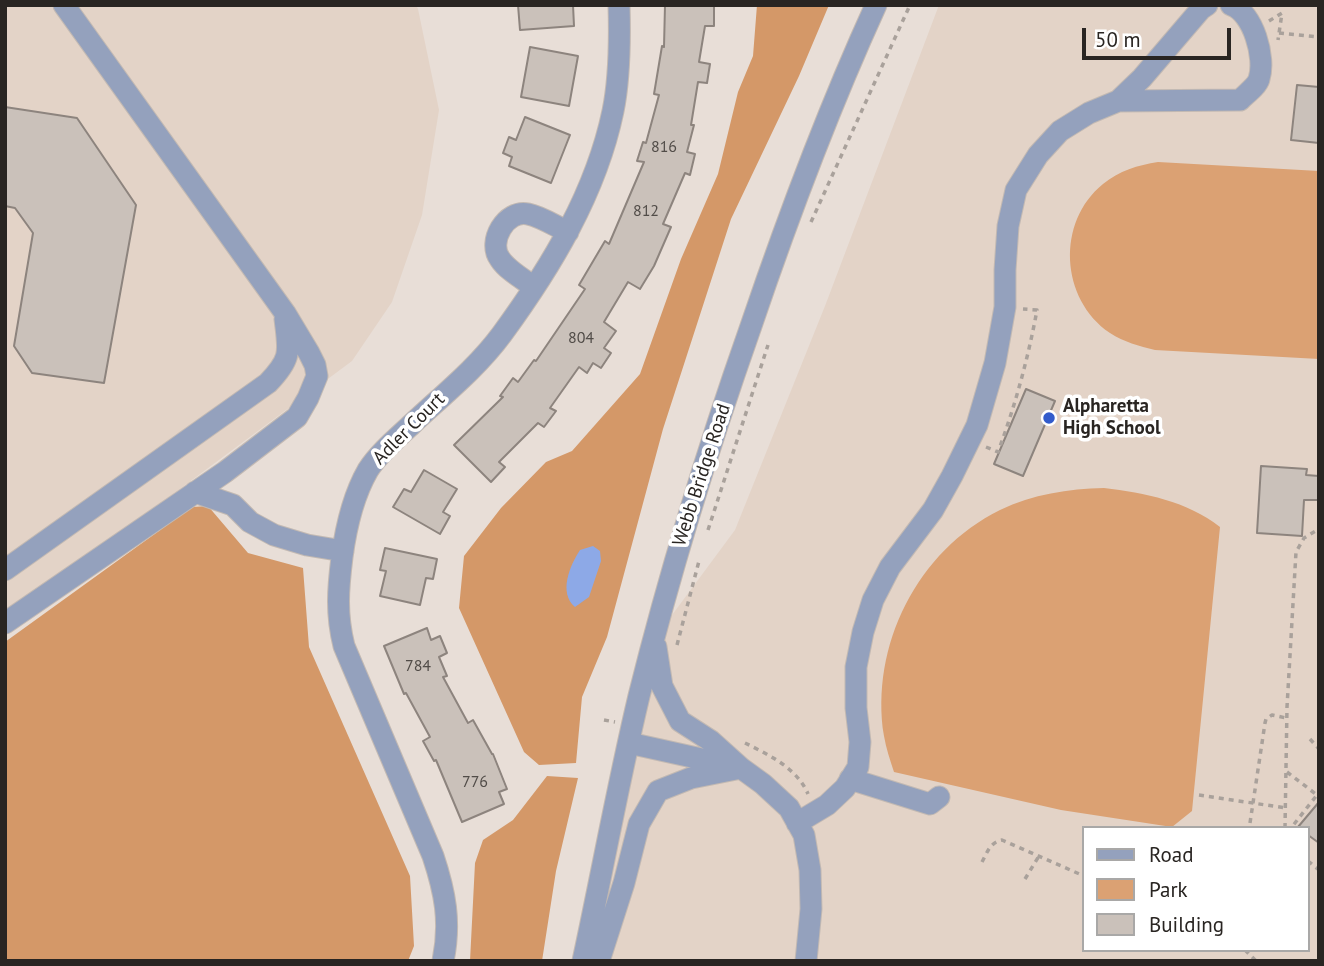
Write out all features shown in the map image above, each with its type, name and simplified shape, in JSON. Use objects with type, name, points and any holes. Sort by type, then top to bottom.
[{"type":"street","points":[[5,623],[225,472],[297,417],[317,376],[309,353],[285,313],[64,5]]},
{"type":"street","name":"Adler Court","points":[[443,961],[447,926],[446,902],[440,878],[344,646],[339,626],[339,584],[343,551],[355,500],[369,469],[402,433],[476,364],[501,335],[568,232],[595,176],[613,111],[617,85],[619,5]]},
{"type":"street","name":"Webb Bridge Road","points":[[583,961],[629,743],[683,532],[790,212],[846,70],[876,5]]},
{"type":"street","points":[[797,822],[827,805],[845,788],[858,767],[860,742],[856,708],[856,667],[873,600],[890,567],[933,510],[977,425],[995,363],[1005,307],[1008,226],[1016,190],[1038,155],[1060,131],[1089,113],[1118,101],[1207,5]]},
{"type":"street","points":[[1118,101],[1240,100],[1259,81],[1262,56],[1255,31],[1237,7],[1231,5]]},
{"type":"street","points":[[534,287],[501,261],[496,252],[495,241],[503,225],[518,213],[527,214],[568,232]]},
{"type":"street","points":[[5,570],[268,383],[286,360],[288,344],[285,313]]},
{"type":"street","points":[[225,472],[233,505]]},
{"type":"street","points":[[195,492],[233,505],[250,522],[274,535],[307,545],[343,551]]},
{"type":"street","points":[[655,638],[662,686],[680,721],[711,740],[741,768],[764,784],[789,808],[804,835],[810,870],[811,909],[806,961]]},
{"type":"street","points":[[629,743],[741,768]]},
{"type":"street","points":[[599,961],[624,883],[639,824],[658,791],[691,778],[741,768]]},
{"type":"street","points":[[850,779],[930,804],[939,797]]},
{"type":"path","points":[[807,232],[910,5]]},
{"type":"path","points":[[1255,31],[1282,13],[1278,47]]},
{"type":"path","points":[[1279,33],[1319,37]]},
{"type":"path","points":[[981,454],[983,445],[998,452],[1029,354],[1037,310],[1020,308]]},
{"type":"path","points":[[706,535],[771,337]]},
{"type":"path","points":[[1285,826],[1286,718],[1296,552],[1304,538],[1319,529]]},
{"type":"path","points":[[676,650],[699,561]]},
{"type":"path","points":[[1250,823],[1266,719],[1272,715],[1286,718]]},
{"type":"path","points":[[1310,739],[1319,748]]},
{"type":"path","points":[[1287,772],[1317,795],[1293,826]]},
{"type":"path","points":[[1199,795],[1286,808]]},
{"type":"path","points":[[982,862],[991,845],[1002,840],[1082,875]]},
{"type":"path","points":[[1025,879],[1040,856]]},
{"type":"shaded area","points":[[5,5],[416,5],[439,110],[422,215],[392,302],[352,361],[5,619]]},
{"type":"shaded area","points":[[757,5],[829,5],[799,76],[731,219],[663,429],[607,637],[582,697],[576,763],[539,765],[524,752],[459,608],[464,556],[501,508],[546,462],[572,451],[640,374],[681,259],[718,174],[738,92],[753,56]]},
{"type":"shaded area","name":"Alpharetta High School","points":[[939,5],[1319,5],[1319,961],[584,961],[655,638],[735,530],[825,306]]},
{"type":"shaded area","points":[[208,506],[248,553],[303,568],[309,647],[410,876],[414,946],[408,961],[5,961],[5,642],[192,507]]},
{"type":"shaded area","points":[[547,776],[578,778],[556,871],[542,961],[470,961],[475,863],[483,840],[513,820]]},
{"type":"green space","points":[[1158,162],[1319,171],[1319,359],[1155,350],[1115,336],[1093,318],[1081,301],[1073,281],[1071,239],[1077,219],[1088,200],[1109,179],[1129,169]]},
{"type":"green space","points":[[1104,488],[1165,500],[1194,511],[1220,527],[1192,811],[1173,826],[1061,810],[894,772],[887,750],[882,702],[885,668],[893,636],[906,605],[923,576],[945,550],[971,528],[1000,510],[1051,493]]},
{"type":"water","points":[[593,546],[600,551],[601,561],[589,597],[575,607],[567,594],[567,579],[580,550]]},
{"type":"building","points":[[518,5],[573,5],[574,26],[520,30]]},
{"type":"building","points":[[665,5],[714,5],[714,26],[705,26],[699,62],[710,64],[707,83],[698,82],[691,125],[694,125],[687,152],[695,154],[690,175],[685,173],[663,224],[671,227],[654,266],[640,289],[628,282],[604,322],[616,331],[604,348],[611,353],[601,368],[593,363],[587,373],[579,367],[550,408],[556,411],[544,427],[538,423],[499,462],[505,467],[491,482],[454,445],[503,397],[500,396],[513,378],[518,382],[534,360],[536,361],[585,289],[579,285],[605,241],[609,244],[644,162],[637,161],[643,142],[646,143],[659,95],[654,94],[662,46],[664,47]]},
{"type":"building","points":[[530,47],[578,56],[569,106],[521,97]]},
{"type":"building","points":[[1297,85],[1319,87],[1319,143],[1291,140]]},
{"type":"building","points":[[5,107],[77,118],[136,205],[104,383],[32,373],[14,346],[33,233],[15,208],[5,206]]},
{"type":"building","points":[[525,117],[570,135],[551,183],[509,166],[512,157],[503,153],[509,137],[516,140]]},
{"type":"building","points":[[1026,389],[1055,401],[1023,476],[994,464]]},
{"type":"building","points":[[1261,466],[1307,469],[1306,475],[1319,476],[1319,500],[1304,500],[1302,536],[1257,533]]},
{"type":"building","points":[[424,470],[457,489],[443,512],[450,516],[440,534],[393,507],[404,489],[411,492]]},
{"type":"building","points":[[385,548],[437,559],[433,579],[426,578],[420,605],[380,596],[386,571],[380,570]]},
{"type":"building","points":[[427,628],[431,640],[440,636],[447,653],[439,657],[447,676],[443,677],[468,723],[473,720],[493,754],[507,789],[499,792],[504,804],[462,822],[436,760],[434,761],[423,741],[430,737],[406,693],[404,694],[384,646]]},
{"type":"building","points":[[1319,802],[1319,843],[1310,836],[1310,826],[1299,826]]},
{"type":"place","name":"Alpharetta High School","points":[[1049,418]]}]
